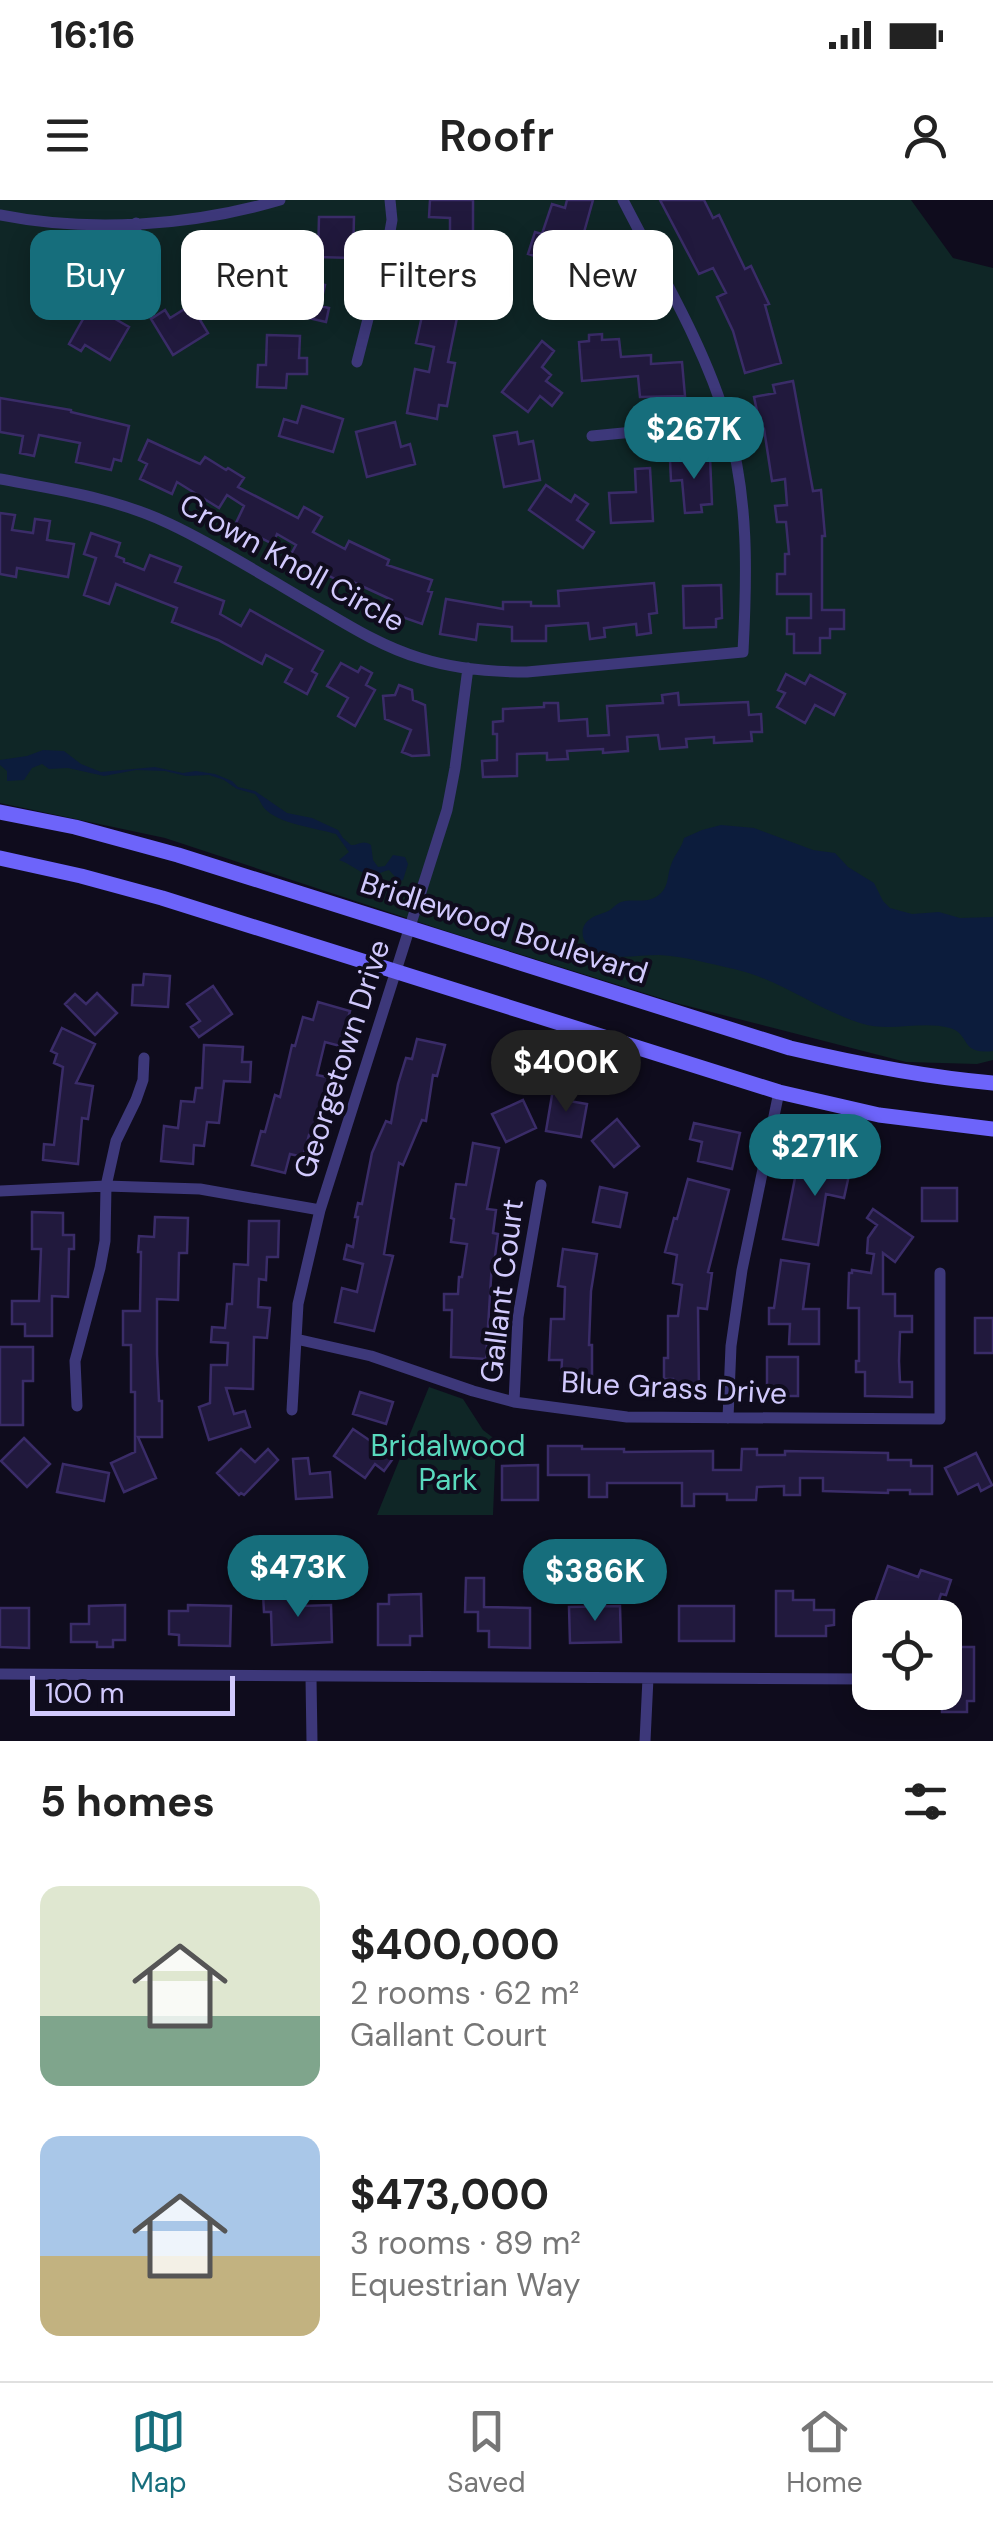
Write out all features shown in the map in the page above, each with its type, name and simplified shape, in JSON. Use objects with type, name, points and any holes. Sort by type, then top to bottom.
[{"type":"main road","name":"Bridlewood Boulevard","points":[[0,812],[135,842],[790,1048],[916,1076],[993,1083]]},
{"type":"main road","points":[[0,858],[162,898],[779,1092],[880,1115],[993,1129]]},
{"type":"street","points":[[0,214],[24,220],[136,223],[205,216],[280,200]]},
{"type":"street","points":[[357,362],[389,237],[390,200]]},
{"type":"street","points":[[592,436],[727,423],[702,356],[623,200]]},
{"type":"street","points":[[136,223],[136,230]]},
{"type":"street","name":"Crown Knoll Circle","points":[[0,479],[93,497],[149,514],[396,650],[468,668],[526,672],[743,652],[744,516],[727,423]]},
{"type":"street","name":"Georgetown Drive","points":[[292,1410],[298,1304],[320,1210],[451,792],[468,668]]},
{"type":"street","points":[[77,1406],[75,1361],[106,1241],[106,1186],[116,1140],[143,1080],[144,1058]]},
{"type":"street","points":[[728,1418],[742,1270],[779,1092]]},
{"type":"street","name":"Gallant Court","points":[[514,1402],[518,1318],[541,1185]]},
{"type":"street","points":[[0,1191],[106,1186],[200,1189],[320,1210]]},
{"type":"street","name":"Blue Grass Drive","points":[[296,1339],[371,1356],[514,1402],[627,1417],[940,1418],[940,1272]]},
{"type":"street","points":[[0,1674],[852,1679]]},
{"type":"street","points":[[312,1678],[312,1741]]},
{"type":"street","points":[[645,1741],[648,1678]]},
{"type":"green space","points":[[0,200],[911,200],[953,258],[993,268],[993,1060],[977,1064],[906,1062],[676,1003],[165,838],[0,803]]},
{"type":"green space","name":"Bridalwood Park","points":[[429,1387],[463,1399],[483,1430],[496,1440],[493,1515],[377,1515]]},
{"type":"water","points":[[43,750],[64,751],[101,772],[155,767],[215,774],[255,791],[287,813],[312,818],[338,830],[351,845],[371,845],[378,867],[385,866],[393,855],[405,857],[408,864],[403,880],[399,881],[389,870],[370,875],[339,860],[349,852],[336,834],[278,818],[264,808],[255,794],[237,789],[209,775],[136,770],[104,776],[68,768],[49,769],[42,764],[32,768],[24,780],[7,781],[7,771],[0,760]]},
{"type":"water","points":[[721,825],[754,828],[813,850],[835,853],[848,867],[874,883],[890,908],[912,914],[993,917],[993,1051],[975,1050],[950,1028],[860,1023],[734,969],[659,955],[605,955],[587,944],[583,931],[589,920],[622,902],[657,896],[665,887],[684,838]]},
{"type":"building","points":[[430,200],[473,200],[473,230],[450,230],[450,218],[429,217]]},
{"type":"building","points":[[567,200],[593,200],[585,230],[543,230],[552,204],[565,208]]},
{"type":"building","points":[[660,200],[704,200],[713,218],[719,215],[745,269],[751,266],[769,304],[765,305],[781,363],[745,373],[733,331],[717,297],[726,293],[713,268],[699,274]]},
{"type":"building","points":[[319,217],[354,217],[354,230],[344,230],[344,258],[324,257],[324,230],[319,230]]},
{"type":"building","points":[[165,310],[170,318],[181,311],[181,320],[200,320],[208,333],[173,355],[152,320],[161,320]]},
{"type":"building","points":[[83,320],[117,320],[129,327],[110,360],[85,345],[81,351],[69,344]]},
{"type":"building","points":[[421,320],[457,320],[448,362],[455,363],[447,406],[439,405],[437,419],[407,413],[415,369],[429,372],[434,347],[416,343]]},
{"type":"building","points":[[602,334],[602,340],[619,339],[621,357],[651,355],[651,364],[682,362],[685,396],[640,397],[638,376],[582,381],[579,342],[589,341],[589,335]]},
{"type":"building","points":[[267,335],[300,336],[299,358],[307,358],[307,374],[287,374],[286,388],[257,387],[258,365],[266,365]]},
{"type":"building","points":[[542,341],[554,351],[542,367],[551,375],[546,381],[562,393],[552,406],[540,396],[528,412],[502,392]]},
{"type":"building","points":[[793,381],[813,491],[821,490],[825,536],[822,610],[844,610],[844,629],[830,629],[830,638],[820,638],[820,653],[794,653],[794,634],[787,634],[787,618],[811,618],[811,594],[777,594],[777,574],[785,574],[785,554],[789,554],[786,522],[777,522],[775,506],[787,505],[785,479],[772,481],[764,429],[761,430],[754,397],[775,393],[773,385]]},
{"type":"building","points":[[0,398],[71,410],[129,426],[121,461],[114,459],[111,470],[76,462],[80,443],[39,435],[34,456],[20,453],[23,436],[0,432]]},
{"type":"building","points":[[302,406],[343,419],[333,452],[279,436],[284,419],[297,423]]},
{"type":"building","points":[[395,422],[401,447],[410,444],[415,464],[367,477],[356,432]]},
{"type":"building","points":[[517,432],[519,444],[533,441],[540,480],[504,487],[494,436]]},
{"type":"building","points":[[148,440],[200,464],[205,457],[228,468],[244,478],[238,487],[298,518],[304,507],[322,517],[313,532],[345,549],[349,541],[389,560],[387,565],[432,580],[422,624],[388,612],[392,600],[353,582],[351,587],[290,556],[296,545],[277,534],[273,544],[235,525],[244,506],[227,495],[219,508],[177,482],[172,494],[140,479],[147,464],[139,460]]},
{"type":"building","points":[[710,457],[712,504],[701,505],[702,512],[685,513],[682,480],[671,481],[670,460]]},
{"type":"building","points":[[650,468],[653,521],[611,523],[609,493],[636,492],[635,469]]},
{"type":"building","points":[[546,485],[571,502],[575,495],[588,504],[577,520],[594,532],[583,548],[529,510]]},
{"type":"building","points":[[0,513],[15,515],[12,530],[33,533],[35,519],[50,521],[47,540],[74,544],[68,577],[17,568],[16,577],[0,574]]},
{"type":"building","points":[[91,533],[120,543],[116,556],[144,570],[150,555],[181,567],[175,582],[224,601],[220,614],[241,626],[250,610],[323,651],[312,671],[317,674],[307,694],[285,682],[292,669],[266,655],[262,664],[218,640],[172,622],[177,608],[116,584],[109,604],[84,595],[96,558],[84,554]]},
{"type":"building","points":[[654,583],[657,613],[649,614],[651,633],[637,635],[636,624],[604,628],[605,637],[590,639],[588,623],[546,626],[546,641],[512,641],[512,627],[478,624],[476,640],[440,634],[446,599],[503,609],[503,602],[559,606],[558,591]]},
{"type":"building","points":[[721,585],[722,618],[716,619],[716,627],[684,628],[683,586]]},
{"type":"building","points":[[341,663],[358,672],[361,667],[372,673],[366,685],[375,690],[355,726],[338,716],[348,698],[327,686]]},
{"type":"building","points":[[786,674],[805,684],[810,675],[845,694],[834,715],[815,705],[805,723],[777,707],[785,693],[778,690]]},
{"type":"building","points":[[399,685],[412,690],[413,700],[425,705],[429,755],[402,752],[411,730],[385,719],[383,696],[395,695]]},
{"type":"building","points":[[678,693],[679,705],[748,702],[749,715],[761,714],[762,732],[751,732],[752,741],[714,743],[714,737],[686,739],[687,747],[660,749],[658,735],[627,737],[628,751],[567,751],[568,759],[547,760],[547,753],[517,754],[517,776],[483,777],[482,761],[497,760],[493,722],[503,721],[503,709],[558,703],[559,721],[587,719],[588,736],[609,735],[607,706],[663,703],[662,695]]},
{"type":"building","points":[[144,974],[170,976],[168,1007],[132,1005],[133,985],[143,985]]},
{"type":"building","points":[[213,986],[232,1014],[199,1037],[191,1027],[200,1021],[187,1004]]},
{"type":"building","points":[[97,993],[117,1013],[95,1035],[65,1004],[75,994],[86,1004]]},
{"type":"building","points":[[318,1002],[350,1011],[340,1046],[325,1042],[317,1075],[331,1078],[313,1136],[309,1135],[303,1157],[290,1154],[285,1173],[252,1165],[275,1095],[280,1097],[303,1017],[313,1020]]},
{"type":"building","points":[[62,1028],[95,1044],[76,1083],[93,1086],[88,1119],[82,1118],[78,1164],[43,1160],[44,1144],[54,1145],[63,1067],[54,1063],[57,1054],[51,1051]]},
{"type":"building","points":[[417,1039],[445,1045],[437,1076],[433,1075],[426,1121],[422,1120],[403,1165],[399,1163],[384,1254],[393,1256],[374,1331],[335,1322],[342,1288],[357,1292],[363,1264],[344,1259],[347,1245],[353,1247],[355,1217],[358,1203],[362,1204],[372,1153],[386,1121],[391,1123],[406,1058],[412,1059]]},
{"type":"building","points":[[204,1045],[243,1047],[242,1062],[251,1062],[250,1082],[224,1081],[219,1123],[207,1122],[204,1146],[194,1145],[193,1164],[161,1161],[164,1126],[178,1128],[181,1101],[194,1102],[196,1088],[202,1088]]},
{"type":"building","points":[[553,1089],[570,1093],[569,1101],[587,1104],[581,1137],[546,1131]]},
{"type":"building","points":[[523,1100],[536,1128],[506,1142],[492,1114]]},
{"type":"building","points":[[617,1119],[639,1146],[614,1167],[592,1141]]},
{"type":"building","points":[[694,1123],[740,1133],[732,1169],[698,1161],[702,1142],[690,1139]]},
{"type":"building","points":[[473,1143],[499,1148],[487,1209],[496,1210],[493,1233],[498,1234],[492,1263],[486,1359],[451,1357],[452,1310],[444,1310],[444,1294],[458,1294],[462,1277],[467,1244],[451,1242],[451,1218],[456,1184],[466,1185]]},
{"type":"building","points":[[818,1158],[861,1166],[859,1176],[849,1175],[844,1198],[826,1194],[818,1245],[783,1239],[796,1173],[814,1176]]},
{"type":"building","points":[[688,1179],[729,1190],[708,1272],[712,1273],[707,1309],[698,1308],[699,1394],[673,1394],[673,1379],[664,1379],[664,1358],[668,1358],[668,1316],[678,1316],[682,1285],[673,1283],[677,1255],[665,1252]]},
{"type":"building","points":[[600,1187],[627,1193],[620,1227],[593,1222]]},
{"type":"building","points":[[922,1188],[957,1188],[957,1221],[922,1221]]},
{"type":"building","points":[[873,1209],[913,1237],[895,1262],[883,1253],[883,1294],[895,1294],[895,1316],[912,1316],[912,1332],[900,1332],[899,1361],[900,1382],[912,1382],[912,1397],[865,1396],[865,1372],[856,1372],[859,1308],[848,1308],[849,1273],[871,1273],[874,1254],[867,1253],[868,1238],[877,1225],[867,1218]]},
{"type":"building","points":[[32,1212],[63,1213],[63,1235],[74,1235],[74,1249],[69,1249],[68,1297],[52,1296],[52,1336],[25,1336],[25,1324],[12,1324],[12,1301],[39,1301],[41,1249],[32,1249]]},
{"type":"building","points":[[155,1217],[188,1218],[187,1253],[179,1253],[178,1300],[157,1299],[162,1437],[138,1437],[156,1478],[124,1492],[111,1463],[135,1452],[131,1345],[123,1345],[123,1311],[140,1311],[139,1236],[154,1237]]},
{"type":"building","points":[[249,1221],[279,1221],[278,1257],[267,1257],[266,1280],[259,1279],[258,1307],[270,1308],[267,1338],[254,1337],[253,1389],[226,1388],[234,1414],[245,1411],[250,1427],[209,1440],[199,1407],[210,1403],[211,1365],[227,1365],[228,1343],[211,1342],[212,1327],[225,1328],[227,1304],[232,1304],[234,1264],[248,1265]]},
{"type":"building","points":[[563,1249],[597,1254],[591,1291],[592,1381],[561,1380],[562,1360],[549,1360],[551,1319],[564,1319],[565,1287],[558,1286]]},
{"type":"building","points":[[781,1260],[809,1264],[803,1309],[819,1309],[819,1344],[789,1344],[790,1324],[769,1324]]},
{"type":"building","points":[[975,1318],[993,1318],[993,1353],[975,1353]]},
{"type":"building","points":[[0,1347],[33,1347],[33,1381],[23,1381],[23,1425],[0,1425]]},
{"type":"building","points":[[767,1357],[798,1357],[798,1396],[767,1396]]},
{"type":"building","points":[[360,1392],[393,1402],[386,1424],[353,1414]]},
{"type":"building","points":[[353,1429],[394,1457],[384,1471],[375,1464],[365,1478],[334,1456]]},
{"type":"building","points":[[24,1438],[50,1464],[27,1487],[1,1461]]},
{"type":"building","points":[[548,1446],[624,1452],[713,1451],[713,1470],[741,1470],[742,1449],[757,1449],[757,1455],[785,1455],[785,1451],[888,1453],[888,1460],[911,1460],[911,1466],[932,1466],[932,1494],[910,1494],[910,1490],[823,1491],[823,1478],[800,1478],[800,1495],[784,1495],[784,1486],[757,1487],[756,1500],[727,1500],[727,1494],[694,1494],[694,1506],[682,1506],[682,1483],[607,1483],[607,1497],[589,1497],[589,1475],[548,1475]]},
{"type":"building","points":[[241,1449],[255,1462],[268,1449],[278,1460],[244,1495],[239,1495],[217,1473]]},
{"type":"building","points":[[976,1453],[992,1485],[981,1491],[978,1484],[958,1494],[945,1468]]},
{"type":"building","points":[[308,1458],[310,1474],[330,1472],[332,1497],[296,1499],[293,1459]]},
{"type":"building","points":[[63,1464],[109,1473],[104,1501],[57,1492]]},
{"type":"building","points":[[538,1465],[538,1500],[502,1500],[502,1466]]},
{"type":"building","points":[[888,1566],[918,1577],[921,1570],[951,1580],[946,1595],[941,1594],[939,1600],[876,1600]]},
{"type":"building","points":[[466,1578],[484,1578],[484,1607],[530,1608],[530,1648],[489,1647],[489,1631],[478,1631],[478,1612],[465,1612]]},
{"type":"building","points":[[776,1591],[793,1591],[793,1600],[814,1600],[814,1610],[834,1610],[834,1625],[826,1626],[826,1636],[776,1636]]},
{"type":"building","points":[[301,1593],[302,1606],[331,1605],[332,1642],[272,1645],[271,1612],[264,1612],[263,1594]]},
{"type":"building","points":[[421,1594],[422,1636],[410,1636],[410,1645],[378,1645],[378,1604],[389,1604],[389,1595]]},
{"type":"building","points":[[125,1605],[125,1640],[113,1640],[113,1647],[97,1647],[97,1642],[71,1642],[71,1624],[89,1624],[89,1606]]},
{"type":"building","points":[[188,1605],[231,1606],[230,1646],[179,1645],[179,1635],[169,1634],[169,1611],[188,1611]]},
{"type":"building","points":[[620,1606],[621,1642],[570,1643],[569,1607]]},
{"type":"building","points":[[679,1606],[734,1606],[734,1641],[679,1641]]},
{"type":"building","points":[[0,1608],[29,1608],[29,1648],[0,1647]]},
{"type":"building","points":[[962,1647],[974,1647],[974,1701],[967,1701],[967,1712],[942,1712],[962,1710]]}]
